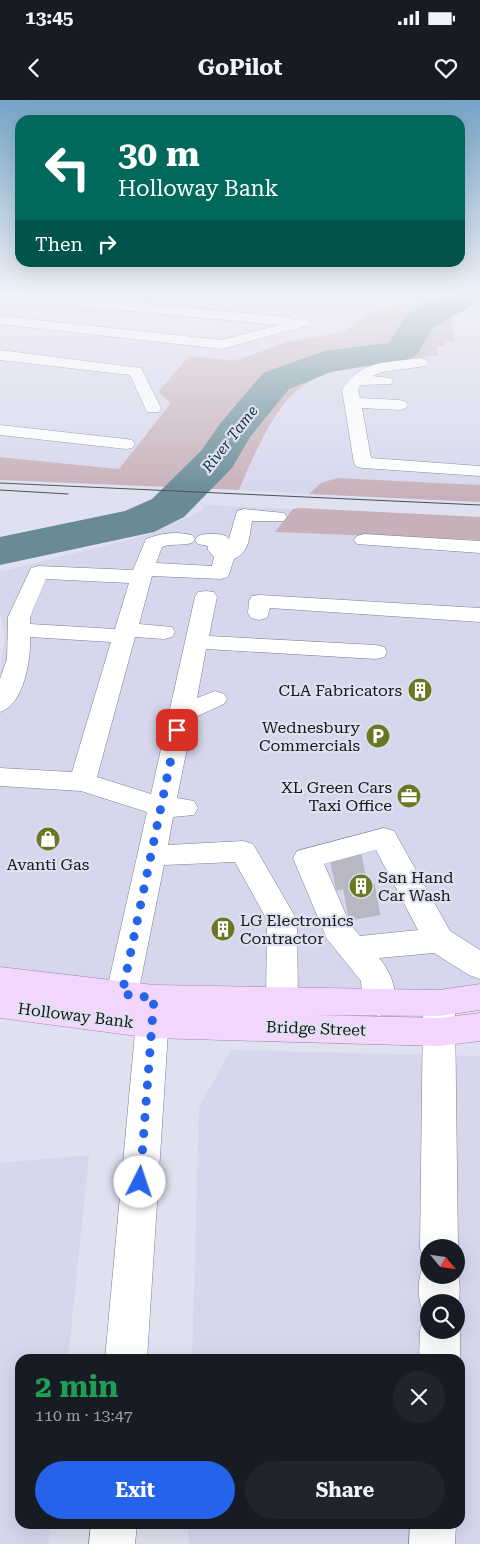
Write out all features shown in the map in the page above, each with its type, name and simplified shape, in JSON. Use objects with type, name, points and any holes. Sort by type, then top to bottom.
[{"type":"main road","name":"Holloway Bank","points":[[0,980],[145,1007]]},
{"type":"main road","name":"Bridge Street","points":[[145,1007],[439,1017],[480,997]]},
{"type":"main road","name":"Bridge Street","points":[[145,1007],[282,1001],[380,1003],[480,1027]]},
{"type":"main road","name":"Holloway Bank","points":[[0,1005],[145,1007]]},
{"type":"street","points":[[46,360],[136,371],[153,408]]},
{"type":"street","points":[[421,362],[401,367],[370,369],[356,380],[350,390],[363,463],[468,465]]},
{"type":"street","points":[[356,380],[385,381]]},
{"type":"street","points":[[352,403],[400,405]]},
{"type":"street","points":[[0,430],[126,444]]},
{"type":"street","points":[[225,556],[236,551],[244,515],[277,517]]},
{"type":"street","points":[[220,523],[242,524]]},
{"type":"street","points":[[82,782],[153,542],[166,538],[220,540],[218,550],[225,556]]},
{"type":"street","points":[[364,540],[480,547]]},
{"type":"street","points":[[0,704],[5,698],[19,659],[19,617],[38,572],[221,573],[225,556]]},
{"type":"street","points":[[126,1354],[145,1007],[151,855],[173,808],[180,714],[206,597]]},
{"type":"street","points":[[258,613],[260,601],[414,607],[480,615]]},
{"type":"street","points":[[376,624],[480,631]]},
{"type":"street","points":[[19,630],[125,633],[164,632]]},
{"type":"street","points":[[194,651],[376,652]]},
{"type":"street","points":[[180,714],[215,699]]},
{"type":"street","points":[[0,777],[82,782],[173,808]]},
{"type":"street","points":[[380,1003],[376,977],[338,931],[337,907],[324,877],[307,858],[384,838],[386,864],[402,895],[439,940],[480,966]]},
{"type":"street","points":[[151,855],[198,855],[243,851],[251,888],[282,920],[282,1001]]},
{"type":"street","points":[[353,949],[439,940]]},
{"type":"street","points":[[0,991],[145,1007]]},
{"type":"street","points":[[439,1017],[439,1239]]},
{"type":"street","points":[[440,1339],[440,1354]]},
{"type":"street","points":[[112,1544],[114,1529]]},
{"type":"street","points":[[432,1544],[433,1529]]},
{"type":"shaded area","points":[[0,360],[250,360],[177,396],[119,469],[0,457]]},
{"type":"shaded area","points":[[185,360],[411,360],[391,365],[351,366],[324,375],[299,389],[272,422],[239,490],[0,480],[0,457],[119,469],[171,403],[158,392]]},
{"type":"shaded area","points":[[407,360],[480,360],[480,485],[337,478],[321,483],[309,494],[239,490],[254,451],[291,396],[299,388],[327,374],[354,366],[396,364]]},
{"type":"shaded area","points":[[337,478],[480,485],[480,502],[309,494],[321,483]]},
{"type":"shaded area","points":[[204,505],[293,509],[276,532],[480,540],[480,997],[0,980],[0,672],[5,635],[0,614],[0,572],[147,535],[201,511]]},
{"type":"shaded area","points":[[293,509],[480,517],[480,540],[275,532]]},
{"type":"shaded area","points":[[231,1050],[480,1056],[480,1544],[189,1544],[188,1529],[465,1529],[465,1354],[192,1354],[199,1107]]},
{"type":"shaded area","points":[[89,1155],[69,1354],[15,1354],[15,1529],[50,1529],[48,1544],[0,1544],[0,1163]]},
{"type":"waterway","name":"River Tame","points":[[0,551],[138,522],[168,508],[217,459],[233,433],[276,381],[324,362],[336,360]]},
{"type":"tunnel","points":[[333,875],[375,866]]},
{"type":"tunnel","points":[[346,905],[390,897]]},
{"type":"tram line","points":[[0,483],[480,505]]},
{"type":"tram line","points":[[0,490],[68,494]]},
{"type":"place","name":"CLA Fabricators","points":[[420,690]]},
{"type":"place","name":"Wednesbury Commercials","points":[[378,736]]},
{"type":"place","name":"XL Green Cars Taxi Office","points":[[409,796]]},
{"type":"place","name":"Avanti Gas","points":[[48,839]]},
{"type":"place","name":"San Hand Car Wash","points":[[361,886]]},
{"type":"place","name":"LG Electronics Contractor","points":[[223,929]]},
{"type":"route","points":[[140,1182],[154,998],[122,994],[177,730]]}]
